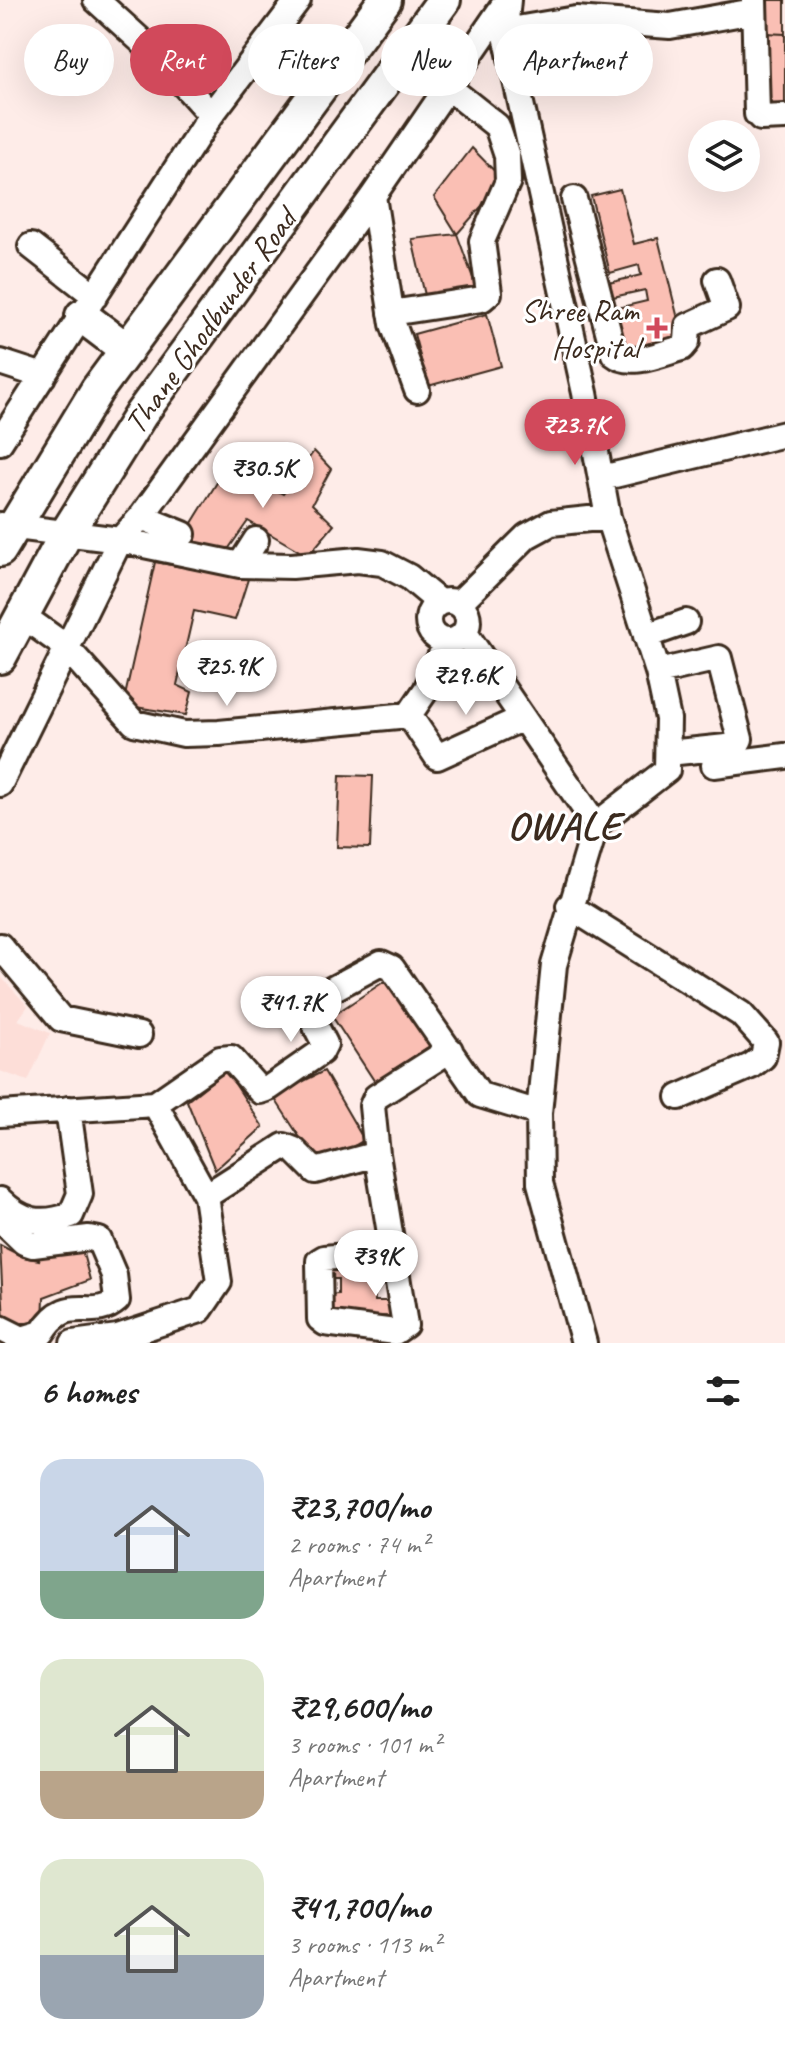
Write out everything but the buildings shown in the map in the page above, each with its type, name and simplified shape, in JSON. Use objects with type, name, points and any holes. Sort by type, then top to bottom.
[{"type":"main road","name":"Thane Ghodbunder Road","points":[[4,534],[97,390],[385,0]]},
{"type":"main road","name":"Thane Ghodbunder Road","points":[[0,657],[20,614],[66,534],[141,414],[444,0]]},
{"type":"main road","points":[[88,306],[127,350]]},
{"type":"street","points":[[96,0],[159,57],[211,115]]},
{"type":"street","points":[[0,442],[211,115],[298,0]]},
{"type":"street","points":[[506,24],[508,0]]},
{"type":"street","points":[[478,44],[508,0]]},
{"type":"street","points":[[653,25],[670,26],[754,6],[757,114],[761,118],[785,117]]},
{"type":"street","points":[[546,24],[576,19],[643,24]]},
{"type":"street","points":[[0,784],[120,540],[141,517],[442,96]]},
{"type":"street","points":[[391,313],[482,299],[489,293],[482,241],[508,181],[507,156],[497,126],[459,96]]},
{"type":"street","points":[[519,96],[608,517],[658,672],[668,719],[668,761]]},
{"type":"street","points":[[373,196],[391,313],[417,390]]},
{"type":"street","points":[[574,199],[614,354],[630,361],[682,348],[687,342],[688,326],[727,308],[717,280]]},
{"type":"street","points":[[31,246],[88,306]]},
{"type":"street","points":[[562,288],[595,280]]},
{"type":"street","points":[[0,362],[43,376]]},
{"type":"street","points":[[602,478],[785,434]]},
{"type":"street","points":[[141,517],[183,534]]},
{"type":"street","points":[[596,825],[523,718],[456,637],[435,636],[428,625],[430,612],[449,603],[527,536],[551,523],[608,517]]},
{"type":"street","points":[[4,534],[66,534],[120,540],[240,565],[292,566],[358,560],[382,563],[449,603],[469,620],[409,715]]},
{"type":"street","points":[[240,565],[256,540]]},
{"type":"street","points":[[20,614],[66,647],[134,723],[184,734],[219,733],[409,715]]},
{"type":"street","points":[[646,636],[686,622]]},
{"type":"street","points":[[579,1342],[540,1183],[539,1113],[554,965],[569,906],[596,825],[668,761],[736,746],[740,739],[719,658],[658,672]]},
{"type":"street","points":[[409,715],[437,757],[523,718]]},
{"type":"street","points":[[668,761],[785,756]]},
{"type":"street","points":[[569,906],[741,1014],[766,1042],[763,1057],[751,1066],[679,1097]]},
{"type":"street","points":[[0,946],[61,1019],[139,1035]]},
{"type":"street","points":[[0,1114],[155,1104],[220,1059],[231,1058],[260,1091],[269,1088],[321,1052],[325,1044],[310,1015],[312,1000],[381,963],[392,968],[480,1095],[539,1113]]},
{"type":"street","points":[[392,1252],[372,1106],[376,1097],[450,1050]]},
{"type":"street","points":[[73,1343],[132,1332],[200,1310],[219,1282],[206,1196],[155,1104]]},
{"type":"street","points":[[0,1200],[18,1217],[34,1222],[71,1215],[80,1194],[68,1109]]},
{"type":"street","points":[[206,1196],[284,1146],[294,1150],[315,1171],[377,1154]]},
{"type":"street","points":[[0,1219],[24,1242],[33,1245],[89,1238],[99,1240],[114,1275],[117,1300],[108,1308],[67,1309],[52,1316],[42,1333],[22,1339],[0,1328]]},
{"type":"shaded area","points":[[0,976],[28,1006],[18,1020],[50,1033],[28,1081],[0,1071]]},
{"type":"place","name":"Shree Ram Hospital","points":[[657,328]]},
{"type":"district","name":"OWALE","points":[[565,825]]}]
